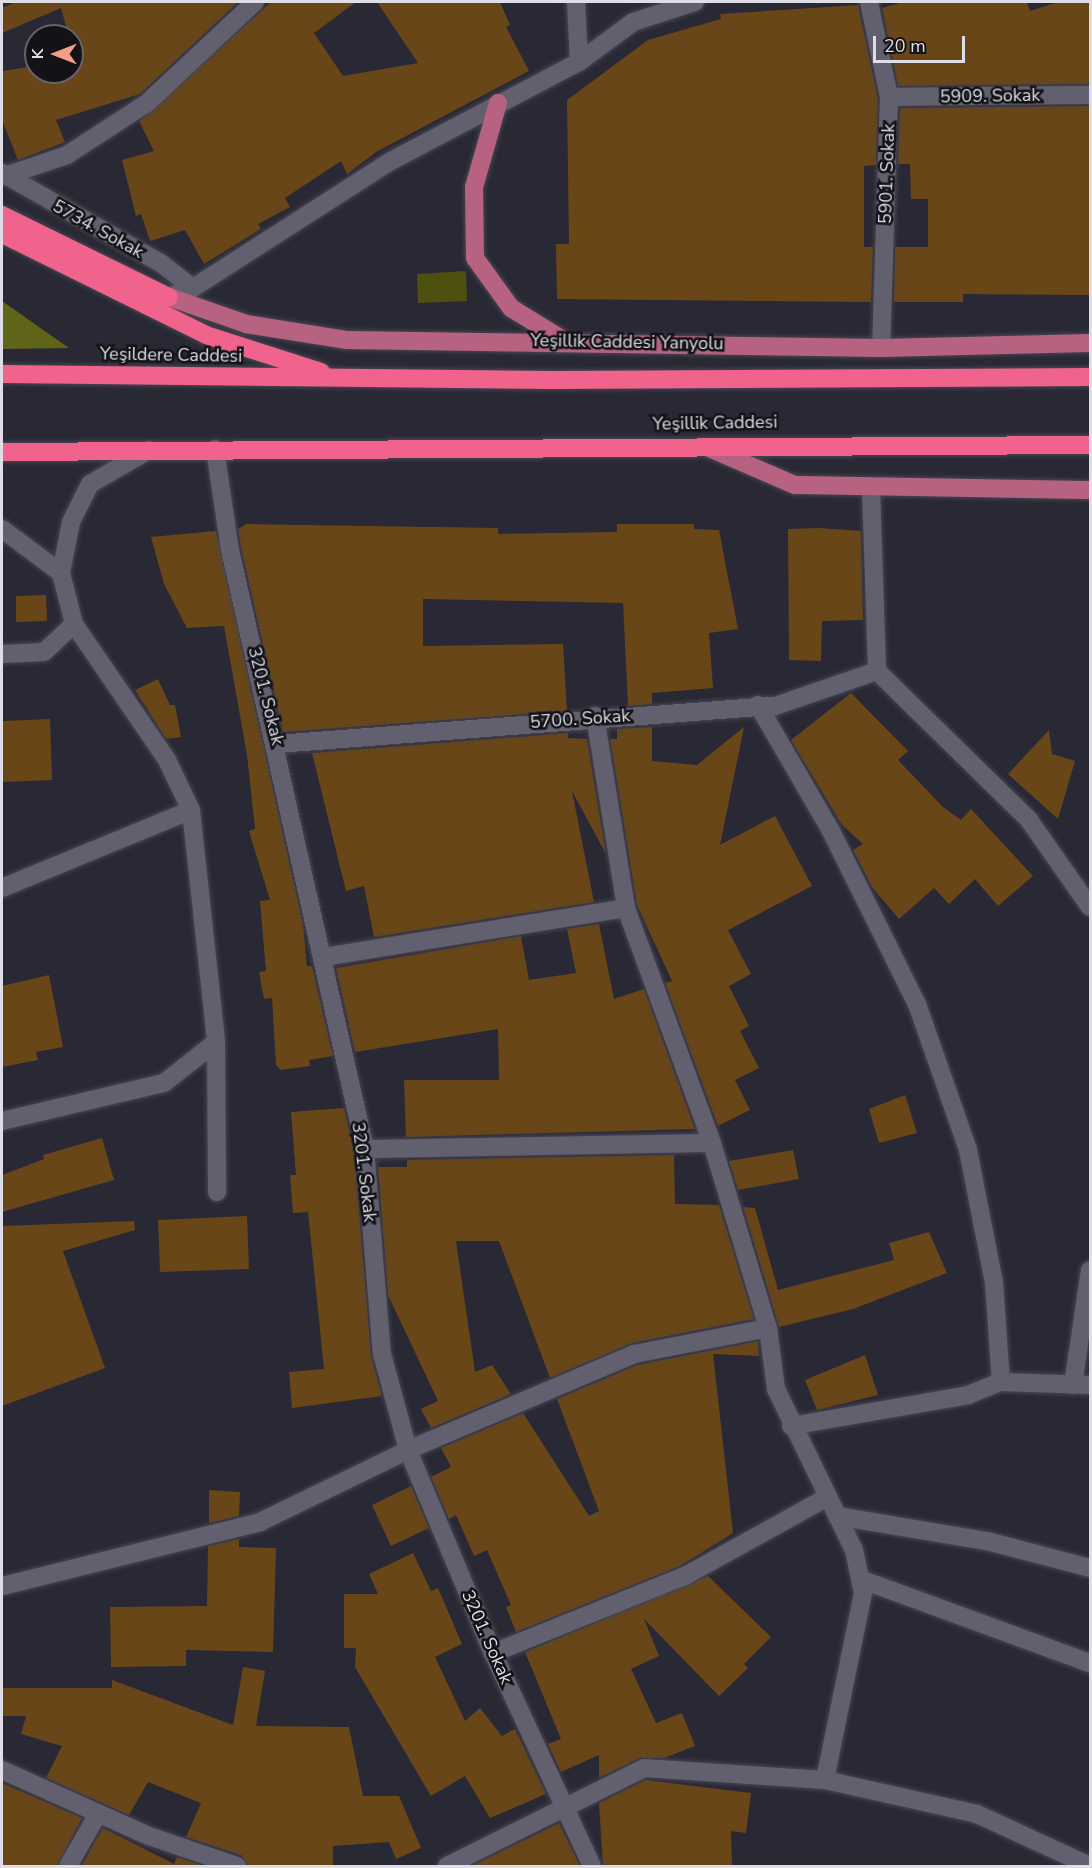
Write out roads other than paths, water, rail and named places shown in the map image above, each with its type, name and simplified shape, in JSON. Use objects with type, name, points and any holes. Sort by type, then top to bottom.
[{"type":"highway","points":[[2,215],[169,297]]},
{"type":"highway","points":[[2,234],[206,335],[340,378],[1090,377]]},
{"type":"highway","name":"Yeşildere Caddesi","points":[[2,374],[340,378]]},
{"type":"highway","name":"Yeşillik Caddesi","points":[[215,449],[1090,445]]},
{"type":"highway","points":[[2,452],[215,449]]},
{"type":"main road","points":[[498,103],[474,187],[475,258],[511,308],[564,341]]},
{"type":"main road","name":"Yeşillik Caddesi Yanyolu","points":[[169,297],[246,324],[346,340],[564,341],[881,348],[1090,342]]},
{"type":"main road","points":[[702,445],[795,485],[1090,490]]},
{"type":"street","points":[[3,175],[68,155],[147,103],[255,2]]},
{"type":"street","points":[[576,2],[579,62]]},
{"type":"street","points":[[169,297],[193,288],[391,161],[579,62],[633,22],[694,2]]},
{"type":"street","name":"5901. Sokak","points":[[869,2],[889,97],[881,348]]},
{"type":"street","name":"5909. Sokak","points":[[889,97],[1090,95]]},
{"type":"street","name":"5734. Sokak","points":[[3,175],[162,264],[193,288]]},
{"type":"street","name":"3201. Sokak","points":[[215,449],[230,550],[278,744],[365,1149],[382,1354],[408,1450],[493,1653],[592,1866]]},
{"type":"street","points":[[149,450],[90,484],[70,522],[61,573],[74,624],[167,760],[191,810],[216,1042],[217,1192]]},
{"type":"street","points":[[871,488],[877,671],[1029,820],[1090,907]]},
{"type":"street","points":[[2,529],[61,573]]},
{"type":"street","points":[[2,654],[44,652],[74,624]]},
{"type":"street","name":"5700. Sokak","points":[[278,744],[595,716],[698,714],[758,705],[775,706],[877,671]]},
{"type":"street","points":[[758,705],[831,831],[917,1004],[968,1150],[994,1282],[1001,1383]]},
{"type":"street","points":[[595,716],[626,908],[712,1143],[768,1328],[776,1389],[791,1426],[854,1550],[863,1593],[825,1780]]},
{"type":"street","points":[[2,888],[191,810]]},
{"type":"street","points":[[324,957],[626,908]]},
{"type":"street","points":[[2,1121],[164,1083],[216,1042]]},
{"type":"street","points":[[365,1149],[712,1143]]},
{"type":"street","points":[[791,1426],[968,1395],[1001,1383],[1082,1385],[1090,1270]]},
{"type":"street","points":[[2,1586],[260,1522],[408,1450],[634,1354],[768,1328]]},
{"type":"street","points":[[493,1653],[685,1576],[826,1498]]},
{"type":"street","points":[[837,1516],[987,1541],[1090,1568]]},
{"type":"street","points":[[860,1579],[1090,1663]]},
{"type":"street","points":[[447,1866],[644,1768],[825,1780],[977,1814],[1090,1866]]},
{"type":"street","points":[[2,1770],[98,1814],[237,1866]]},
{"type":"street","points":[[68,1866],[98,1814]]}]
